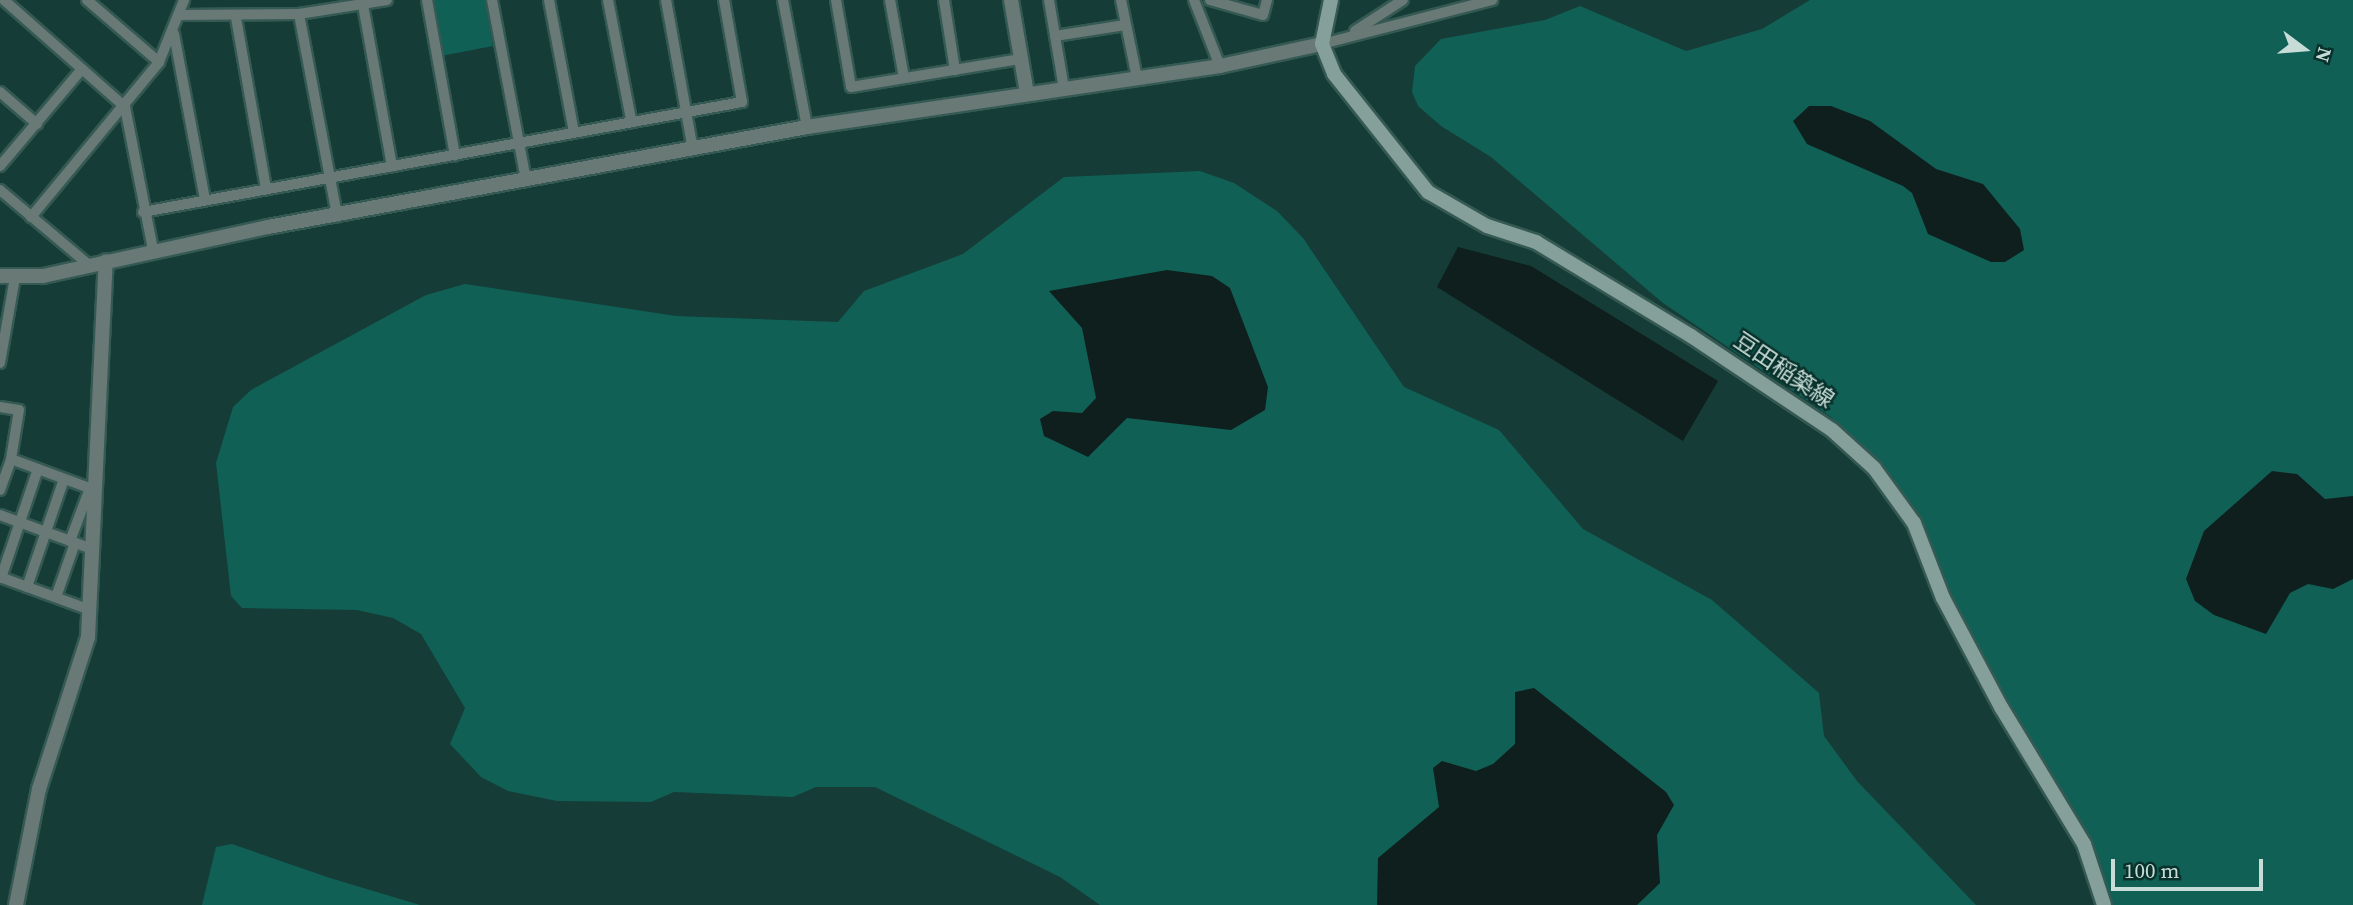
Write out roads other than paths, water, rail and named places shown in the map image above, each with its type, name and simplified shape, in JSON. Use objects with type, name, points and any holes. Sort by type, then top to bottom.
[{"type":"main road","points":[[1322,44],[1331,0]]},
{"type":"main road","name":"豆田稲築線","points":[[1322,44],[1348,99],[1428,192],[1488,226],[1536,242],[1691,335],[1832,430],[1874,468],[1914,523],[1943,598],[2001,707],[2084,844],[2104,905]]},
{"type":"street","points":[[4,0],[125,107],[143,212],[153,250]]},
{"type":"street","points":[[87,0],[159,62]]},
{"type":"street","points":[[32,217],[125,107],[159,62],[174,34],[184,0]]},
{"type":"street","points":[[179,15],[236,18],[299,14],[330,5],[363,5],[387,0]]},
{"type":"street","points":[[427,0],[456,155]]},
{"type":"street","points":[[492,0],[526,180]]},
{"type":"street","points":[[549,0],[574,132]]},
{"type":"street","points":[[608,0],[631,120]]},
{"type":"street","points":[[666,0],[693,150]]},
{"type":"street","points":[[143,212],[631,120],[742,102],[724,0]]},
{"type":"street","points":[[783,0],[807,127]]},
{"type":"street","points":[[836,0],[851,87],[1021,60]]},
{"type":"street","points":[[890,0],[904,78]]},
{"type":"street","points":[[944,0],[955,70]]},
{"type":"street","points":[[1011,0],[1027,94]]},
{"type":"street","points":[[1049,0],[1064,89]]},
{"type":"street","points":[[1121,0],[1137,78]]},
{"type":"street","points":[[1210,0],[1263,15],[1267,0]]},
{"type":"street","points":[[1344,37],[1403,0]]},
{"type":"street","points":[[0,276],[15,277],[89,265],[153,250],[807,127],[1220,66],[1322,44],[1492,0]]},
{"type":"street","points":[[1196,1],[1220,66]]},
{"type":"street","points":[[363,5],[392,166]]},
{"type":"street","points":[[299,14],[337,216]]},
{"type":"street","points":[[236,18],[266,189]]},
{"type":"street","points":[[1055,36],[1125,25]]},
{"type":"street","points":[[174,34],[205,200]]},
{"type":"street","points":[[0,166],[82,69]]},
{"type":"street","points":[[0,92],[37,124]]},
{"type":"street","points":[[0,190],[89,265]]},
{"type":"street","points":[[16,905],[39,789],[84,656],[90,610],[92,489],[106,261]]},
{"type":"street","points":[[0,363],[15,277]]},
{"type":"street","points":[[0,407],[19,410],[10,460],[0,490]]},
{"type":"street","points":[[10,460],[92,489]]},
{"type":"street","points":[[38,469],[1,577],[90,610]]},
{"type":"street","points":[[27,587],[64,479]]},
{"type":"street","points":[[56,597],[92,489]]},
{"type":"street","points":[[0,515],[92,549]]}]
